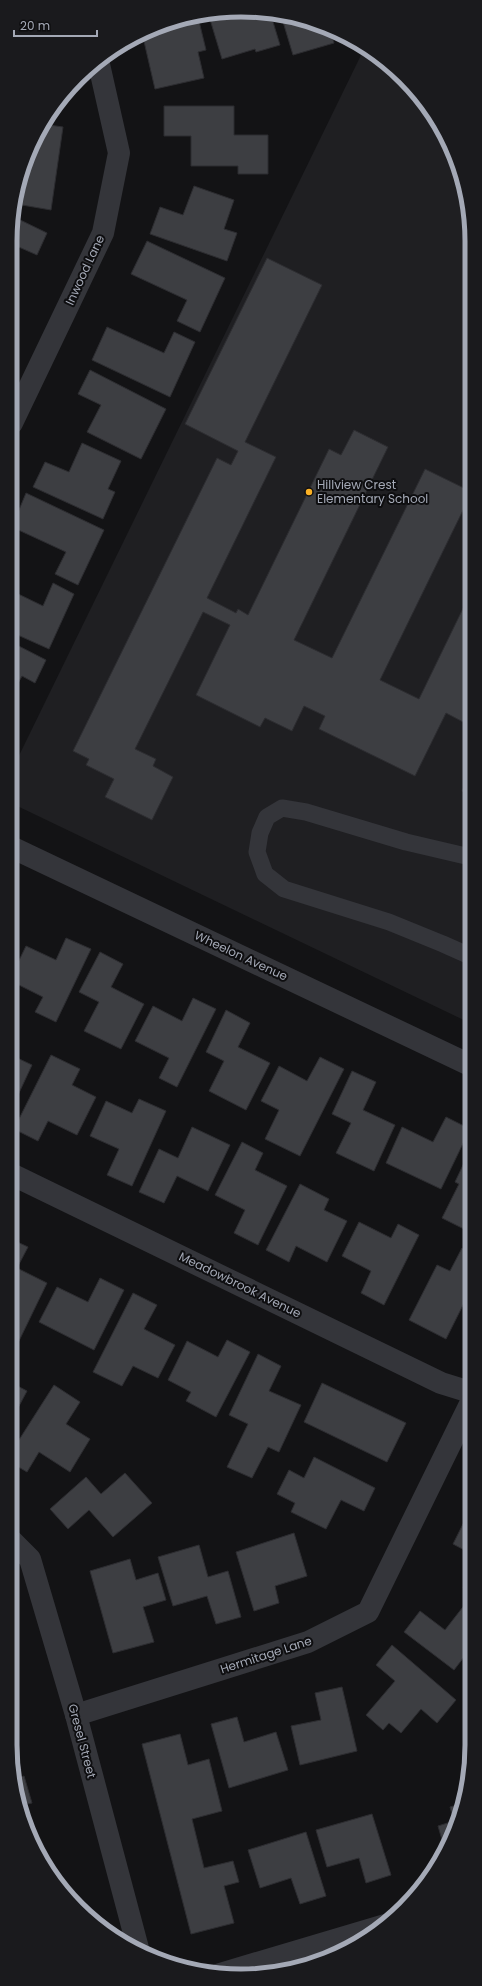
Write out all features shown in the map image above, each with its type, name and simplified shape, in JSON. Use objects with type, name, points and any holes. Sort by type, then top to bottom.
[{"type":"street","name":"Inwood Lane","points":[[17,413],[103,233],[120,153],[100,67]]},
{"type":"street","name":"Wheelon Avenue","points":[[17,850],[465,1063]]},
{"type":"street","name":"Meadowbrook Avenue","points":[[17,1177],[441,1383],[465,1390]]},
{"type":"street","name":"Hermitage Lane","points":[[76,1715],[308,1642],[368,1612],[465,1414]]},
{"type":"street","name":"Gresel Street","points":[[17,1546],[30,1559],[76,1715],[137,1943]]},
{"type":"street","points":[[237,1969],[365,1931]]},
{"type":"lane","points":[[465,856],[406,842],[306,812],[282,808],[267,817],[260,833],[257,852],[265,874],[284,890],[389,922],[465,954]]},
{"type":"shaded area","name":"Hillview Crest Elementary School","points":[[362,53],[389,73],[409,93],[435,129],[453,169],[461,197],[465,226],[465,1021],[17,806],[17,760]]},
{"type":"building","points":[[226,17],[256,17],[272,19],[280,45],[256,52],[255,49],[222,59],[210,19]]},
{"type":"building","points":[[199,21],[206,50],[198,52],[204,78],[155,89],[144,39],[169,29]]},
{"type":"building","points":[[283,21],[313,29],[332,36],[334,43],[293,55]]},
{"type":"building","points":[[164,106],[234,106],[234,135],[268,135],[268,174],[238,174],[238,166],[191,166],[191,136],[164,136]]},
{"type":"building","points":[[50,125],[63,127],[51,210],[22,205],[26,182],[34,155]]},
{"type":"building","points":[[194,186],[234,200],[224,229],[237,233],[227,261],[150,234],[160,207],[183,215]]},
{"type":"building","points":[[18,219],[47,233],[37,255],[17,246]]},
{"type":"building","points":[[147,241],[225,278],[200,332],[177,321],[187,300],[131,274]]},
{"type":"building","points":[[267,258],[322,285],[245,442],[276,457],[207,598],[236,613],[238,609],[248,615],[329,449],[341,455],[354,430],[388,447],[294,640],[332,658],[425,469],[465,489],[465,506],[380,680],[419,699],[465,604],[465,723],[446,713],[415,776],[319,729],[325,716],[304,706],[292,731],[265,718],[260,727],[196,695],[230,625],[203,612],[135,749],[156,759],[153,766],[173,777],[152,820],[105,797],[114,779],[86,765],[89,759],[73,751],[217,458],[231,465],[238,451],[185,424]]},
{"type":"building","points":[[107,327],[164,353],[174,332],[195,342],[170,397],[92,360]]},
{"type":"building","points":[[90,370],[166,409],[141,459],[87,432],[101,405],[78,394]]},
{"type":"building","points":[[82,443],[121,461],[108,489],[115,492],[103,519],[33,487],[45,462],[69,472]]},
{"type":"building","points":[[26,493],[104,530],[78,585],[55,574],[66,552],[17,529],[17,515]]},
{"type":"building","points":[[53,583],[74,594],[49,649],[17,635],[17,593],[43,606]]},
{"type":"building","points":[[17,645],[46,660],[35,683],[22,676],[17,685]]},
{"type":"building","points":[[465,785],[465,792],[462,791]]},
{"type":"building","points":[[66,938],[91,949],[56,1022],[35,1012],[43,997],[17,984],[17,965],[26,946],[56,960]]},
{"type":"building","points":[[100,952],[123,964],[111,987],[144,1004],[121,1049],[84,1031],[99,1002],[79,992]]},
{"type":"building","points":[[193,998],[216,1009],[177,1087],[159,1078],[169,1058],[135,1041],[153,1006],[182,1021]]},
{"type":"building","points":[[226,1010],[250,1023],[238,1047],[270,1063],[246,1110],[209,1091],[224,1061],[206,1052]]},
{"type":"building","points":[[51,1055],[80,1069],[72,1085],[96,1097],[77,1135],[48,1121],[38,1141],[17,1130],[17,1123]]},
{"type":"building","points":[[320,1057],[344,1069],[300,1156],[265,1139],[279,1110],[261,1101],[279,1066],[307,1081]]},
{"type":"building","points":[[17,1058],[32,1065],[17,1097]]},
{"type":"building","points":[[352,1071],[376,1082],[363,1110],[395,1125],[374,1171],[336,1153],[351,1123],[332,1114]]},
{"type":"building","points":[[139,1099],[166,1111],[132,1186],[107,1175],[119,1149],[90,1136],[106,1101],[132,1113]]},
{"type":"building","points":[[446,1117],[465,1126],[465,1139],[441,1189],[386,1163],[402,1127],[433,1142]]},
{"type":"building","points":[[192,1127],[230,1145],[208,1191],[177,1176],[164,1203],[139,1192],[159,1149],[178,1158]]},
{"type":"building","points":[[242,1142],[263,1153],[255,1170],[287,1186],[258,1245],[234,1233],[245,1210],[215,1195]]},
{"type":"building","points":[[465,1164],[465,1230],[442,1218],[459,1184],[455,1182]]},
{"type":"building","points":[[300,1184],[329,1199],[324,1210],[347,1221],[327,1262],[296,1246],[289,1262],[266,1250]]},
{"type":"building","points":[[359,1222],[391,1238],[398,1224],[419,1235],[384,1305],[361,1293],[371,1271],[342,1256]]},
{"type":"building","points":[[17,1242],[28,1247],[17,1268]]},
{"type":"building","points":[[462,1248],[465,1250],[465,1301],[446,1339],[409,1320],[437,1265],[450,1271]]},
{"type":"building","points":[[17,1268],[47,1283],[17,1345]]},
{"type":"building","points":[[100,1278],[124,1290],[94,1350],[39,1322],[57,1287],[88,1302]]},
{"type":"building","points":[[133,1293],[157,1305],[144,1329],[175,1345],[158,1378],[133,1366],[122,1386],[93,1372]]},
{"type":"building","points":[[227,1340],[250,1352],[216,1417],[186,1401],[191,1392],[168,1380],[187,1341],[218,1357]]},
{"type":"building","points":[[258,1354],[281,1366],[269,1391],[301,1405],[279,1452],[268,1447],[252,1478],[227,1467],[248,1424],[229,1415]]},
{"type":"building","points":[[322,1383],[406,1423],[387,1462],[304,1422]]},
{"type":"building","points":[[54,1385],[80,1402],[66,1424],[90,1439],[70,1472],[39,1452],[27,1472],[17,1466],[17,1443]]},
{"type":"building","points":[[17,1386],[27,1391],[17,1410]]},
{"type":"building","points":[[314,1457],[375,1488],[364,1511],[341,1500],[326,1529],[291,1512],[295,1503],[277,1494],[289,1470],[304,1478]]},
{"type":"building","points":[[125,1473],[152,1503],[113,1537],[89,1510],[68,1529],[50,1509],[86,1477],[101,1494]]},
{"type":"building","points":[[465,1520],[465,1550],[453,1544]]},
{"type":"building","points":[[294,1533],[307,1576],[275,1586],[279,1603],[254,1611],[236,1552]]},
{"type":"building","points":[[199,1545],[208,1577],[228,1571],[241,1617],[216,1624],[207,1596],[173,1606],[158,1557]]},
{"type":"building","points":[[130,1559],[136,1580],[158,1573],[166,1600],[143,1607],[154,1642],[113,1653],[90,1571]]},
{"type":"building","points":[[465,1604],[465,1656],[454,1670],[404,1632],[420,1611],[445,1630]]},
{"type":"building","points":[[392,1645],[456,1700],[437,1723],[421,1709],[401,1733],[389,1723],[383,1730],[366,1715],[395,1681],[376,1665]]},
{"type":"building","points":[[342,1687],[357,1751],[300,1765],[291,1726],[321,1720],[315,1693]]},
{"type":"building","points":[[237,1717],[244,1742],[276,1732],[288,1770],[229,1788],[211,1724]]},
{"type":"building","points":[[180,1734],[188,1765],[209,1759],[222,1811],[192,1819],[204,1868],[233,1861],[239,1882],[224,1886],[234,1923],[191,1934],[142,1744]]},
{"type":"building","points":[[17,1757],[21,1770],[18,1770]]},
{"type":"building","points":[[24,1776],[32,1803],[25,1804],[19,1777]]},
{"type":"building","points":[[456,1805],[453,1817],[450,1807]]},
{"type":"building","points":[[372,1814],[391,1875],[366,1883],[359,1858],[327,1867],[316,1830]]},
{"type":"building","points":[[451,1822],[443,1842],[438,1826]]},
{"type":"building","points":[[306,1832],[326,1896],[300,1904],[291,1878],[260,1888],[248,1850]]},
{"type":"place","name":"Hillview Crest Elementary School","points":[[309,492]]}]
